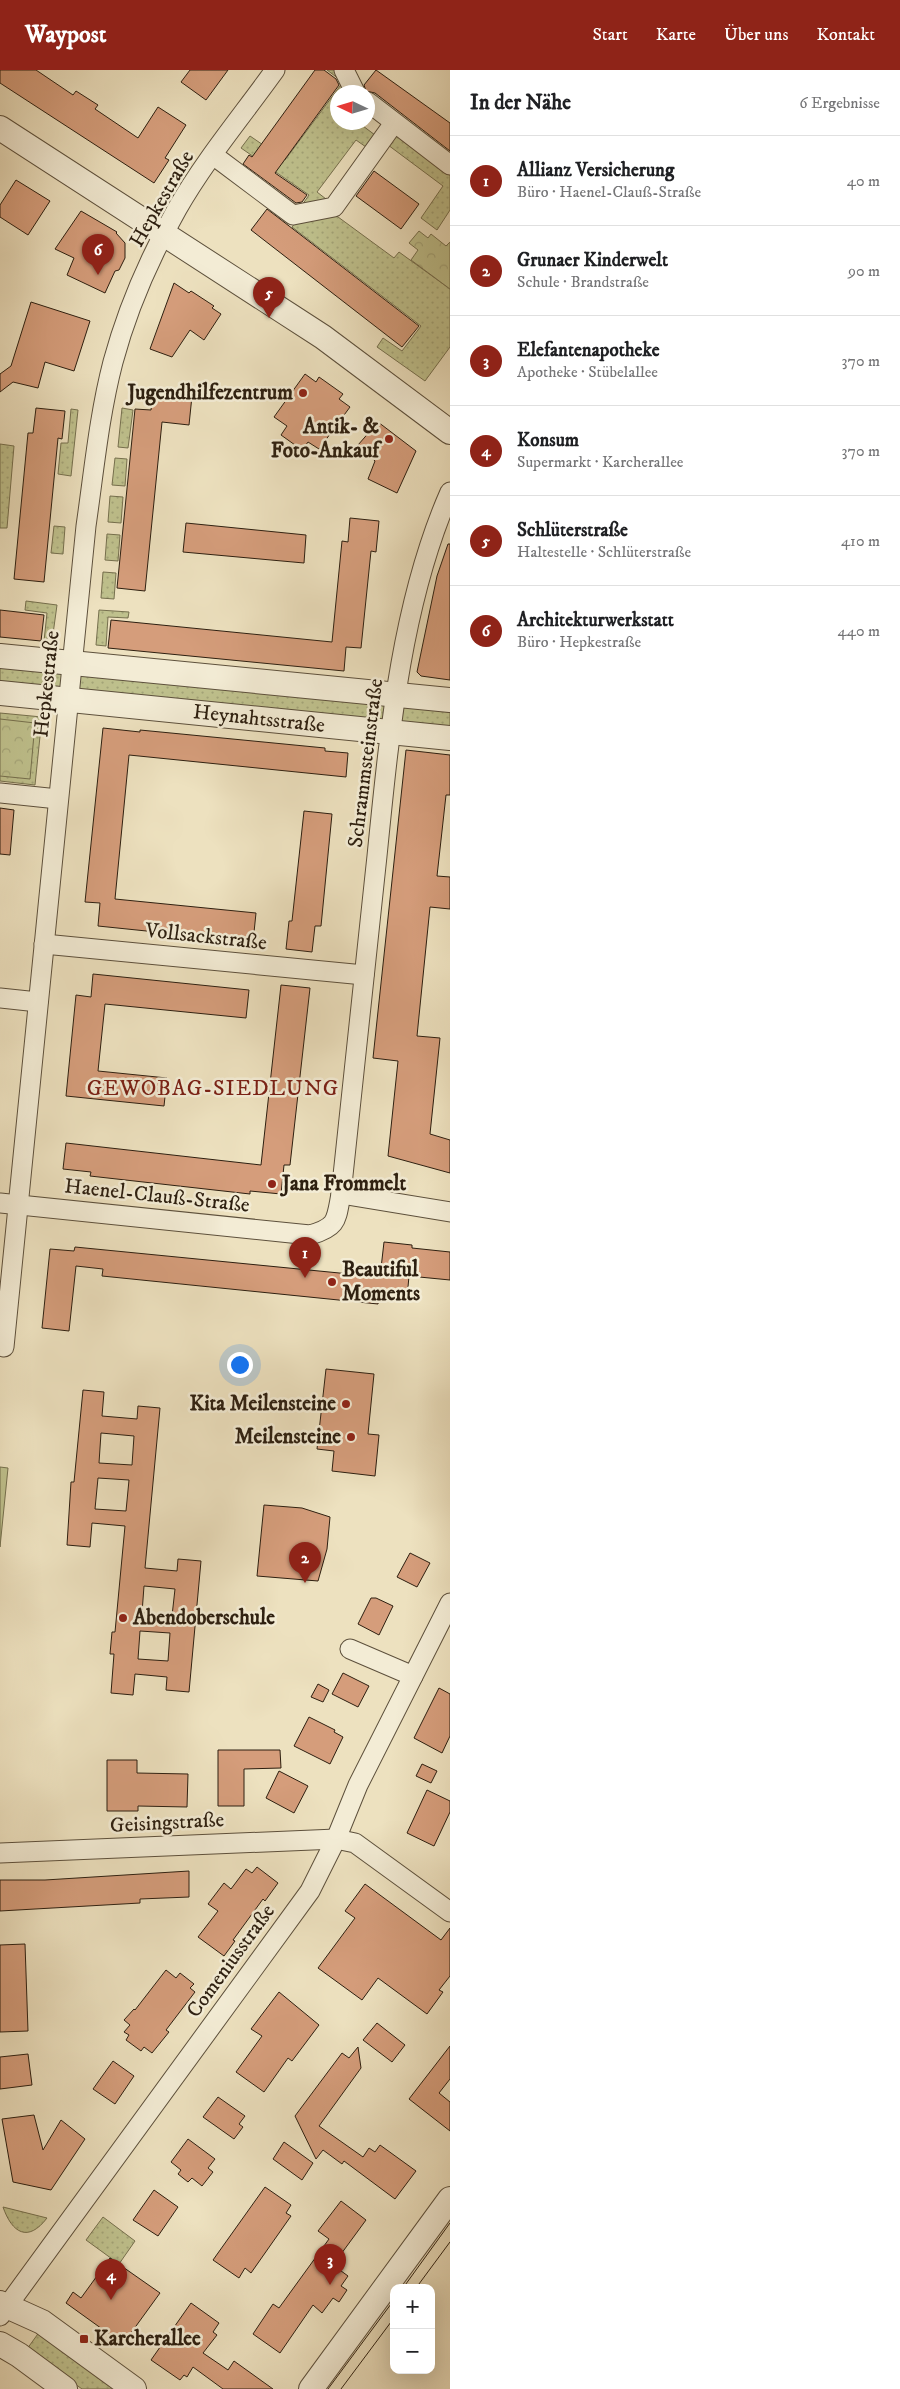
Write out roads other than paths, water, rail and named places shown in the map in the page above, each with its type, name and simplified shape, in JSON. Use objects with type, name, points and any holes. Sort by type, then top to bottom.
[{"type":"street","name":"Hepkestraße","points":[[4,1347],[9,1204],[38,1002],[95,451],[108,383],[133,302],[164,234],[178,208],[213,154],[275,70]]},
{"type":"street","points":[[344,70],[352,85]]},
{"type":"street","points":[[375,107],[450,165]]},
{"type":"street","points":[[213,154],[293,215],[334,207],[394,122]]},
{"type":"street","points":[[0,128],[336,346],[450,432]]},
{"type":"street","name":"Schrammsteinstraße","points":[[310,1235],[328,1229],[336,1218],[341,1194],[390,732],[422,572],[436,526],[450,492]]},
{"type":"street","name":"Heynahtsstraße","points":[[0,656],[450,700]]},
{"type":"street","name":"Heynahtsstraße","points":[[0,693],[450,738]]},
{"type":"street","points":[[0,793],[58,799]]},
{"type":"street","name":"Vollsackstraße","points":[[44,944],[364,975]]},
{"type":"street","points":[[0,998],[38,1002]]},
{"type":"street","points":[[341,1194],[450,1212]]},
{"type":"street","name":"Haenel-Clauß-Straße","points":[[9,1204],[310,1235]]},
{"type":"street","name":"Comeniusstraße","points":[[2,2308],[310,1891],[336,1839],[356,1790],[450,1603]]},
{"type":"street","points":[[350,1649],[413,1676]]},
{"type":"street","name":"Geisingstraße","points":[[0,1853],[336,1839],[355,1843],[450,1912]]},
{"type":"street","points":[[311,2389],[450,2199]]},
{"type":"street","points":[[2,2308],[42,2322],[134,2389]]},
{"type":"street","points":[[0,2344],[65,2389]]},
{"type":"tram line","points":[[406,2284],[450,2223]]},
{"type":"tram line","points":[[419,2284],[450,2242]]},
{"type":"tram line","points":[[328,2389],[390,2305]]},
{"type":"tram line","points":[[341,2389],[390,2323]]},
{"type":"place","name":"Architekturwerkstatt","points":[[98,275]]},
{"type":"place","name":"Schlüterstraße","points":[[269,318]]},
{"type":"place","name":"Jugendhilfezentrum","points":[[303,393]]},
{"type":"place","name":"Antik- & Foto-Ankauf","points":[[389,439]]},
{"type":"place","name":"Jana Frommelt","points":[[272,1184]]},
{"type":"place","name":"Allianz Versicherung","points":[[305,1278]]},
{"type":"place","name":"Beautiful Moments","points":[[332,1282]]},
{"type":"place","name":"Kita Meilensteine","points":[[346,1404]]},
{"type":"place","name":"Meilensteine","points":[[351,1437]]},
{"type":"place","name":"Grunaer Kinderwelt","points":[[305,1583]]},
{"type":"place","name":"Abendoberschule","points":[[123,1618]]},
{"type":"place","name":"Elefantenapotheke","points":[[330,2285]]},
{"type":"place","name":"Konsum","points":[[111,2300]]},
{"type":"place","name":"Karcherallee","points":[[84,2339]]},
{"type":"district","name":"GEWOBAG-SIEDLUNG","points":[[213,1088]]}]
